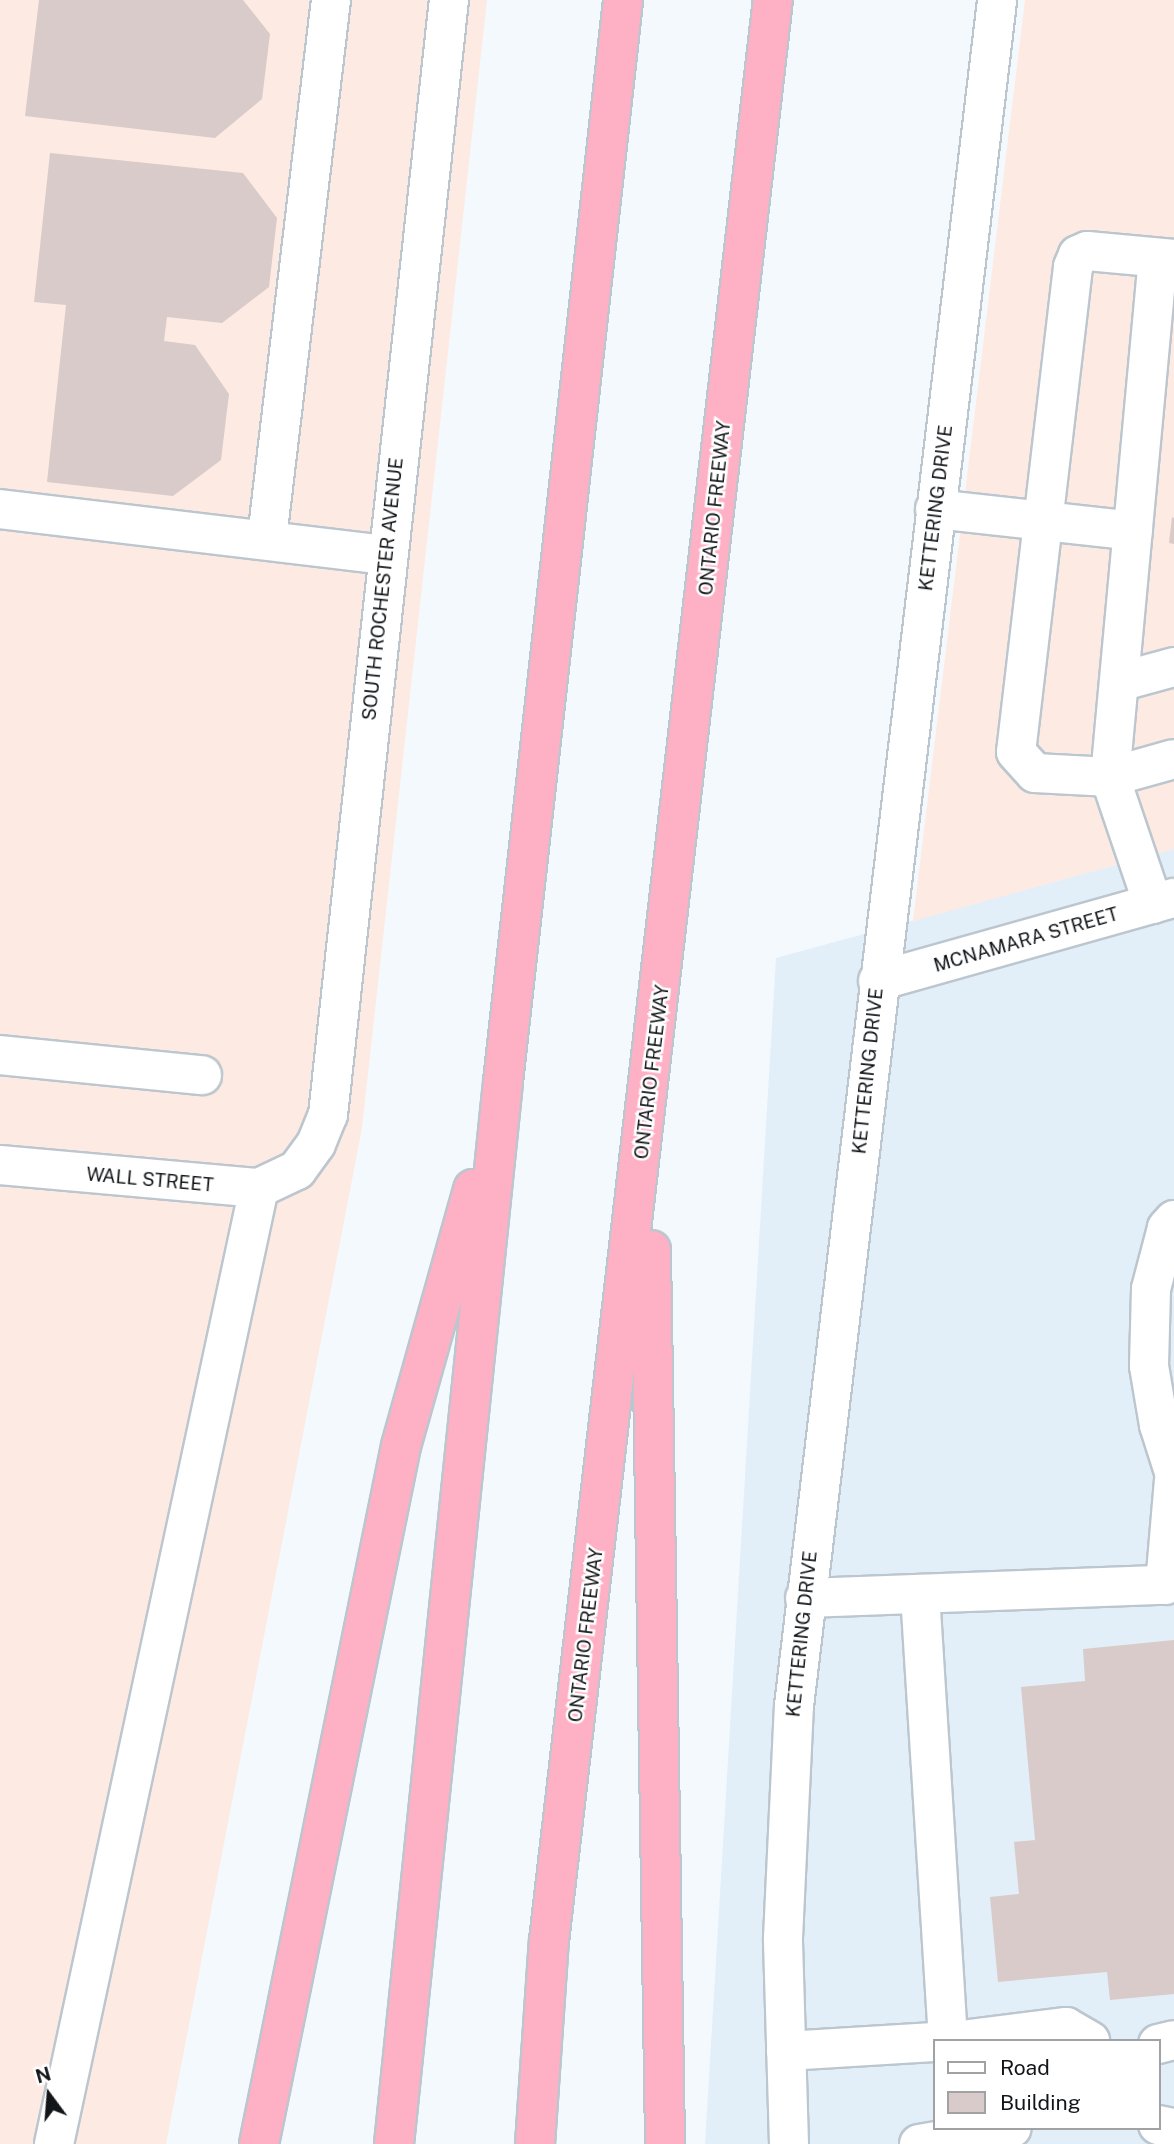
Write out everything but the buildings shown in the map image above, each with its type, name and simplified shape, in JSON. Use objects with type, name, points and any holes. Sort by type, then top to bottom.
[{"type":"highway","points":[[394,2144],[503,1082],[623,0]]},
{"type":"highway","name":"ONTARIO FREEWAY","points":[[535,2144],[550,1941],[649,1101],[773,0]]},
{"type":"highway","points":[[259,2144],[401,1446],[503,1082]]},
{"type":"highway","points":[[649,1101],[666,2144]]},
{"type":"street","points":[[267,538],[331,0]]},
{"type":"street","name":"SOUTH ROCHESTER AVENUE","points":[[259,1188],[297,1170],[316,1144],[328,1115],[386,555],[449,0]]},
{"type":"street","name":"KETTERING DRIVE","points":[[789,2144],[784,1924],[794,1706],[878,981],[997,0]]},
{"type":"street","points":[[1164,901],[1111,777],[1133,531],[1166,259],[1087,250],[1078,256],[1073,267],[1016,752],[1035,774],[1111,777],[1174,759]]},
{"type":"street","points":[[0,509],[267,538],[386,555]]},
{"type":"street","points":[[935,509],[1133,531]]},
{"type":"street","points":[[1119,682],[1174,667]]},
{"type":"street","name":"MCNAMARA STREET","points":[[878,981],[1164,901]]},
{"type":"street","points":[[0,1055],[202,1075]]},
{"type":"street","name":"WALL STREET","points":[[0,1165],[259,1188]]},
{"type":"street","points":[[54,2144],[259,1188]]},
{"type":"street","points":[[1174,1220],[1167,1228],[1150,1289],[1149,1366],[1159,1425],[1174,1472]]},
{"type":"street","points":[[805,1598],[1171,1587],[1174,1482]]},
{"type":"street","points":[[920,1594],[951,2039]]},
{"type":"street","points":[[967,2039],[1066,2027],[1087,2039]]},
{"type":"street","points":[[786,2052],[932,2042]]},
{"type":"street","points":[[919,2144],[1005,2134]]},
{"type":"shaded area","points":[[0,0],[487,0],[362,1128],[166,2144],[0,2144]]},
{"type":"shaded area","points":[[1025,0],[1174,0],[1174,849],[913,921]]},
{"type":"shaded area","points":[[1174,849],[1174,2144],[705,2144],[776,958]]}]
